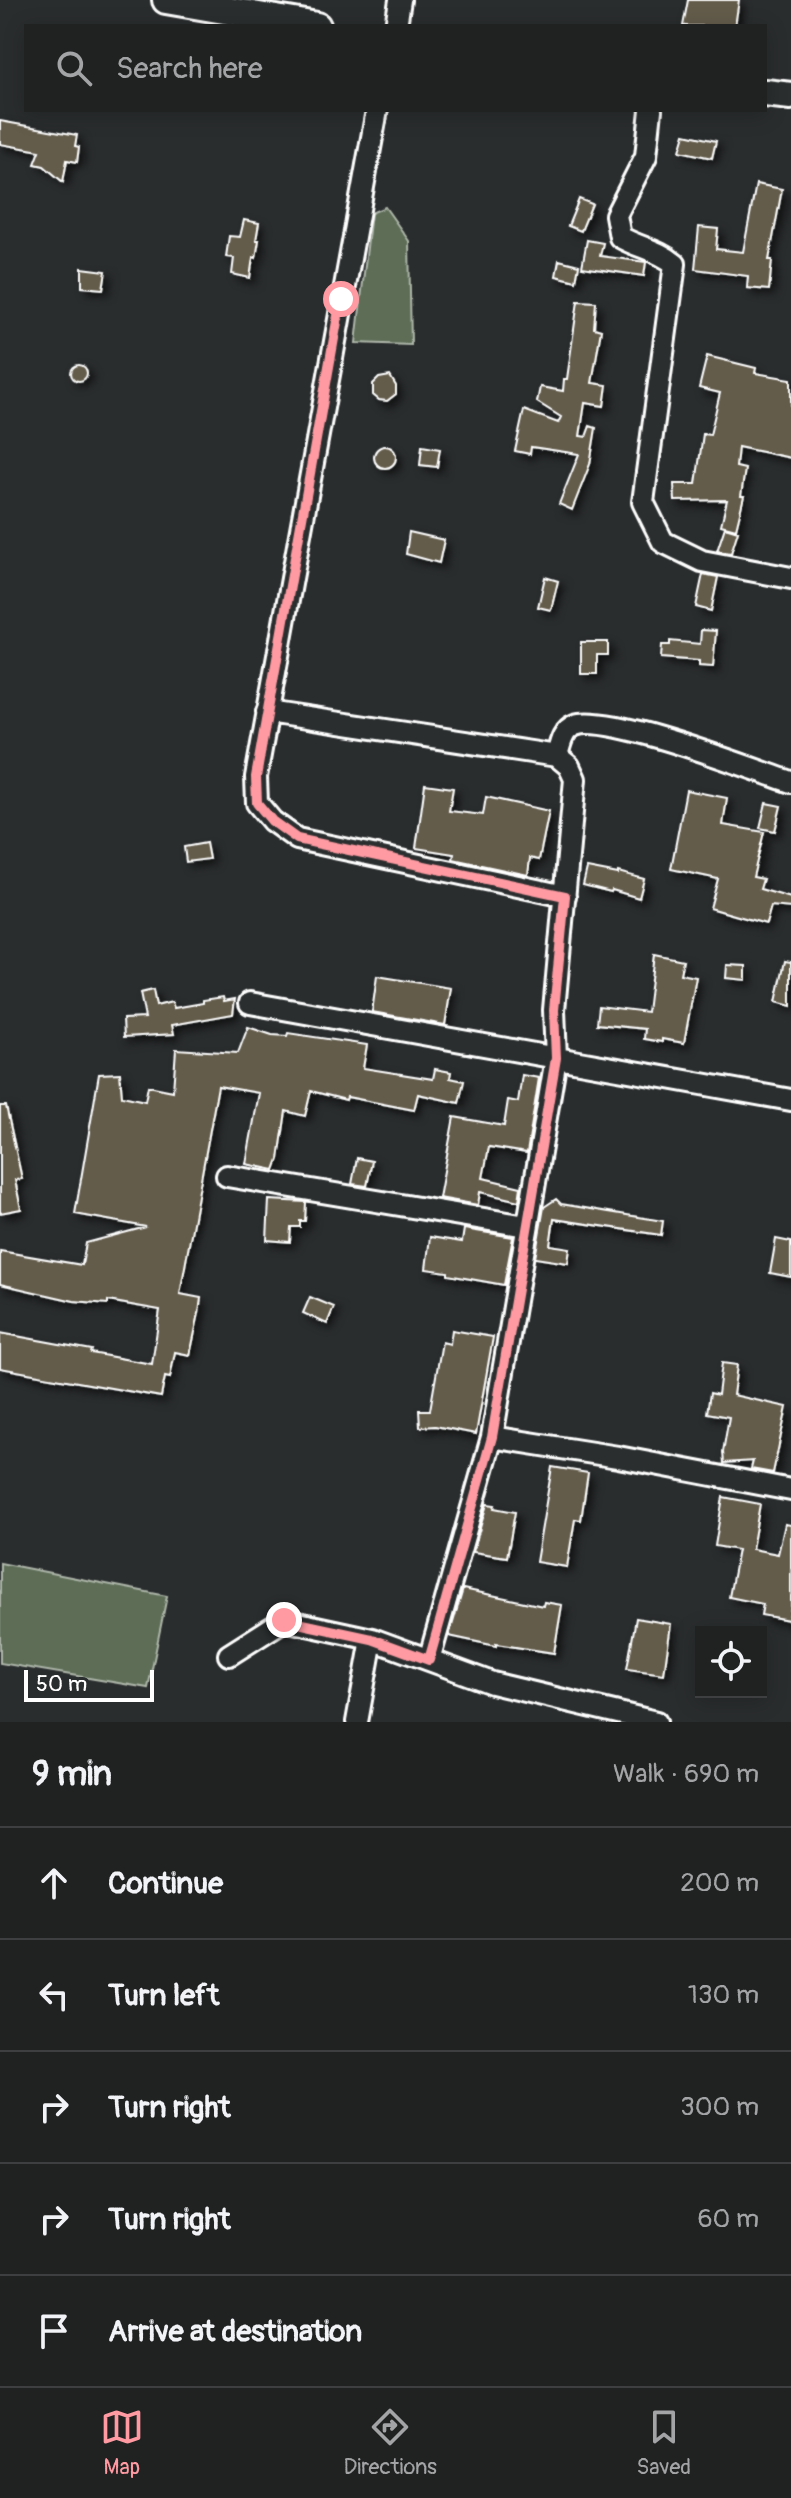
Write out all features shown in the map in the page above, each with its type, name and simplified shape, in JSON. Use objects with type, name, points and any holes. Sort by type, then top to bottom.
[{"type":"street","points":[[166,0],[305,24]]},
{"type":"street","points":[[396,24],[400,0]]},
{"type":"street","points":[[767,93],[791,96]]},
{"type":"street","points":[[377,112],[267,712],[256,777],[257,803],[272,821],[297,839],[565,896]]},
{"type":"street","points":[[651,112],[646,156],[616,215],[620,237],[637,247],[662,253],[675,264],[643,502],[663,542],[702,561],[791,578]]},
{"type":"street","points":[[267,712],[557,756],[569,766],[575,779],[554,1010],[556,1058],[492,1437],[429,1660]]},
{"type":"street","points":[[557,756],[563,736],[574,725],[596,724],[634,730],[791,782]]},
{"type":"street","points":[[250,1003],[791,1100]]},
{"type":"street","points":[[227,1176],[526,1226]]},
{"type":"street","points":[[492,1437],[791,1490]]},
{"type":"street","points":[[229,1655],[284,1620],[372,1639],[492,1683],[656,1722]]},
{"type":"street","points":[[357,1722],[372,1639]]},
{"type":"green space","points":[[385,207],[409,241],[411,345],[356,343],[371,213]]},
{"type":"green space","points":[[0,1563],[167,1596],[148,1688],[0,1663]]},
{"type":"building","points":[[688,0],[739,0],[735,24],[683,24]]},
{"type":"building","points":[[0,121],[77,135],[77,162],[67,160],[63,182],[44,166],[35,164],[40,151],[0,144]]},
{"type":"building","points":[[685,134],[716,141],[712,158],[680,151]]},
{"type":"building","points":[[756,184],[782,189],[769,260],[772,260],[769,290],[747,288],[748,276],[695,269],[699,227],[718,229],[716,249],[743,252]]},
{"type":"building","points":[[579,199],[592,204],[581,231],[568,226]]},
{"type":"building","points":[[244,220],[259,223],[256,240],[259,240],[250,278],[232,274],[234,258],[226,257],[229,236],[240,237]]},
{"type":"building","points":[[587,240],[603,243],[600,256],[646,262],[644,276],[582,267]]},
{"type":"building","points":[[559,260],[579,265],[576,281],[556,276]]},
{"type":"building","points":[[82,268],[106,271],[103,289],[82,287]]},
{"type":"building","points":[[578,301],[596,302],[594,328],[601,330],[592,383],[607,385],[604,406],[585,403],[580,436],[586,437],[590,426],[596,428],[590,464],[572,510],[559,504],[579,454],[531,447],[530,454],[515,451],[524,410],[558,423],[561,417],[537,402],[540,387],[563,391]]},
{"type":"building","points":[[707,356],[756,368],[755,373],[791,379],[791,458],[738,447],[736,467],[745,469],[741,496],[744,496],[736,529],[721,525],[727,500],[675,501],[674,484],[696,484],[703,434],[710,435],[720,393],[699,388]]},
{"type":"building","points":[[79,365],[85,367],[85,379],[79,381],[73,379],[71,373],[73,367]]},
{"type":"building","points":[[390,376],[396,386],[396,394],[387,401],[379,400],[373,395],[373,384],[379,378]]},
{"type":"building","points":[[385,446],[393,449],[396,457],[393,465],[385,468],[377,465],[374,457],[377,449]]},
{"type":"building","points":[[422,446],[440,449],[437,467],[420,465]]},
{"type":"building","points":[[725,527],[738,531],[731,553],[717,551]]},
{"type":"building","points":[[409,532],[444,540],[439,563],[406,554]]},
{"type":"building","points":[[703,574],[718,577],[711,611],[696,607]]},
{"type":"building","points":[[545,577],[558,581],[551,610],[538,607]]},
{"type":"building","points":[[701,630],[716,631],[713,667],[699,666],[699,661],[661,658],[662,645],[670,645],[670,641],[700,644]]},
{"type":"building","points":[[581,642],[608,642],[608,655],[597,655],[597,674],[581,674]]},
{"type":"building","points":[[425,784],[453,788],[449,811],[483,815],[486,797],[549,811],[539,860],[530,858],[528,875],[453,859],[454,854],[416,848]]},
{"type":"building","points":[[686,790],[727,798],[723,825],[764,832],[753,877],[763,879],[760,889],[791,898],[791,908],[771,906],[766,924],[710,908],[718,879],[671,869]]},
{"type":"building","points":[[766,803],[781,806],[775,831],[760,828]]},
{"type":"building","points":[[206,843],[209,859],[186,862],[184,847]]},
{"type":"building","points":[[587,868],[644,879],[639,898],[583,885]]},
{"type":"building","points":[[654,954],[683,960],[680,974],[696,977],[684,1043],[644,1039],[645,1029],[597,1024],[599,1006],[647,1012]]},
{"type":"building","points":[[785,961],[791,962],[791,1006],[776,1002]]},
{"type":"building","points":[[727,965],[746,966],[746,980],[726,978]]},
{"type":"building","points":[[377,976],[451,988],[445,1025],[372,1012]]},
{"type":"building","points":[[153,990],[156,1006],[172,1002],[174,1008],[223,997],[224,1001],[235,999],[233,1014],[172,1025],[174,1034],[124,1037],[123,1019],[145,1018],[140,993]]},
{"type":"building","points":[[248,1027],[272,1035],[287,1036],[288,1033],[367,1045],[363,1068],[433,1079],[435,1069],[451,1072],[450,1078],[464,1081],[459,1103],[418,1094],[414,1110],[347,1097],[346,1100],[311,1091],[305,1116],[286,1111],[275,1170],[246,1164],[259,1093],[218,1086],[180,1294],[201,1298],[199,1313],[190,1355],[175,1352],[170,1378],[165,1377],[161,1397],[0,1368],[0,1333],[152,1364],[160,1310],[108,1301],[108,1304],[74,1301],[0,1284],[0,1251],[82,1265],[86,1243],[146,1227],[75,1214],[99,1074],[120,1073],[122,1096],[145,1101],[148,1086],[173,1091],[176,1049],[238,1053]]},
{"type":"building","points":[[522,1075],[539,1078],[527,1153],[489,1147],[483,1178],[521,1187],[519,1201],[480,1192],[478,1205],[439,1198],[454,1117],[504,1126],[508,1100],[518,1102]]},
{"type":"building","points":[[0,1106],[6,1106],[22,1179],[15,1180],[21,1209],[0,1213]]},
{"type":"building","points":[[357,1158],[372,1161],[367,1186],[352,1184]]},
{"type":"building","points":[[556,1199],[561,1204],[663,1221],[661,1235],[554,1219],[550,1245],[570,1248],[568,1263],[535,1258],[544,1207]]},
{"type":"building","points":[[269,1200],[306,1202],[305,1221],[300,1221],[300,1227],[291,1227],[290,1242],[267,1240]]},
{"type":"building","points":[[464,1229],[513,1237],[504,1285],[426,1269],[430,1237],[462,1242]]},
{"type":"building","points":[[776,1239],[791,1242],[791,1277],[770,1273]]},
{"type":"building","points":[[310,1297],[334,1307],[327,1324],[303,1313]]},
{"type":"building","points":[[452,1330],[493,1337],[476,1434],[435,1426],[420,1427],[419,1410],[430,1410],[442,1342],[450,1344]]},
{"type":"building","points":[[722,1363],[737,1365],[733,1395],[787,1407],[773,1473],[751,1469],[753,1461],[724,1463],[729,1417],[707,1413],[710,1393],[718,1395]]},
{"type":"building","points":[[552,1467],[588,1473],[581,1520],[575,1519],[567,1567],[536,1562]]},
{"type":"building","points":[[723,1497],[760,1504],[752,1549],[778,1554],[785,1524],[791,1525],[789,1620],[761,1615],[763,1604],[729,1597],[738,1550],[715,1546]]},
{"type":"building","points":[[487,1504],[515,1512],[507,1557],[473,1552]]},
{"type":"building","points":[[463,1589],[543,1606],[544,1602],[562,1605],[554,1653],[449,1636]]},
{"type":"building","points":[[636,1618],[671,1624],[664,1674],[627,1669]]},
{"type":"route","points":[[284,1620],[372,1639],[429,1660],[492,1437],[556,1058],[554,1010],[565,896],[297,839],[272,821],[257,803],[256,777],[341,299]]}]
